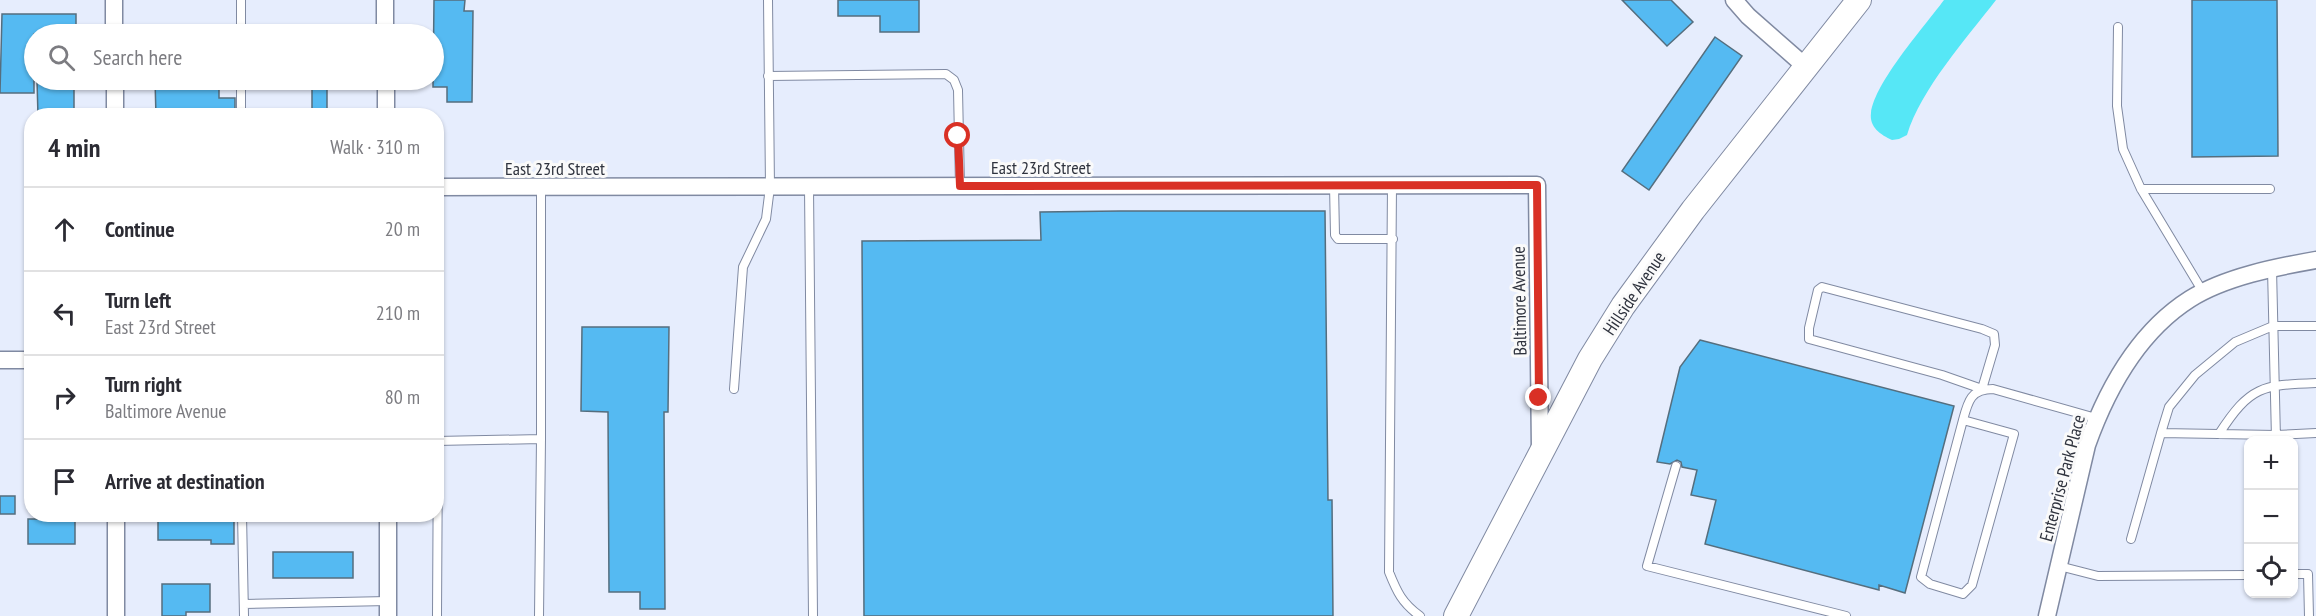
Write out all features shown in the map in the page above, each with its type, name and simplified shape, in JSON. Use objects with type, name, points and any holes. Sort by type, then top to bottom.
[{"type":"street","points":[[114,0],[114,24]]},
{"type":"street","points":[[385,0],[385,24]]},
{"type":"street","points":[[1734,0],[1748,16],[1806,67]]},
{"type":"street","name":"Hillside Avenue","points":[[1456,616],[1590,359],[1623,306],[1681,225],[1859,0]]},
{"type":"street","points":[[115,90],[115,108]]},
{"type":"street","points":[[386,90],[386,108]]},
{"type":"street","name":"Baltimore Avenue","points":[[1537,185],[1540,453]]},
{"type":"street","name":"East 23rd Street","points":[[444,187],[1537,185]]},
{"type":"street","name":"Enterprise Park Place","points":[[2047,616],[2087,445],[2096,418],[2131,355],[2159,321],[2192,298],[2233,280],[2272,268],[2316,260]]},
{"type":"street","points":[[0,360],[24,360]]},
{"type":"street","points":[[116,522],[116,616]]},
{"type":"street","points":[[388,522],[388,608]]},
{"type":"lane","points":[[241,0],[241,24]]},
{"type":"lane","points":[[734,389],[743,267],[766,219],[770,187],[768,0]]},
{"type":"lane","points":[[2118,27],[2117,106],[2123,149],[2141,189],[2204,293]]},
{"type":"lane","points":[[768,76],[946,74],[954,80],[957,90],[960,186]]},
{"type":"lane","points":[[241,90],[241,108]]},
{"type":"lane","points":[[1334,185],[1335,235],[1338,239],[1392,239]]},
{"type":"lane","points":[[1392,185],[1389,572],[1397,593],[1416,615]]},
{"type":"lane","points":[[539,616],[541,187]]},
{"type":"lane","points":[[809,187],[813,616]]},
{"type":"lane","points":[[2141,189],[2270,189]]},
{"type":"lane","points":[[2272,268],[2276,436]]},
{"type":"lane","points":[[1963,420],[2014,435],[1972,585],[1963,594],[1930,584],[1921,577],[1968,400],[1982,389],[1995,345],[1994,334],[1829,288],[1822,287],[1818,290],[1809,328],[1809,339],[1942,375],[1982,389],[1993,389],[2096,418]]},
{"type":"lane","points":[[2131,539],[2169,407],[2195,375],[2235,342],[2273,326],[2316,326]]},
{"type":"lane","points":[[2219,434],[2235,411],[2253,393],[2275,385],[2316,382]]},
{"type":"lane","points":[[2161,433],[2248,436]]},
{"type":"lane","points":[[2292,436],[2316,433]]},
{"type":"lane","points":[[444,441],[541,439]]},
{"type":"lane","points":[[1676,466],[1647,566],[1846,616]]},
{"type":"lane","points":[[242,522],[244,616]]},
{"type":"lane","points":[[437,522],[438,616]]},
{"type":"lane","points":[[2059,566],[2098,576],[2244,575]]},
{"type":"lane","points":[[2298,574],[2308,574],[2309,616]]},
{"type":"lane","points":[[243,604],[388,608]]},
{"type":"water","points":[[1944,0],[1996,0],[1933,82],[1907,135],[1892,140],[1880,133],[1872,122],[1871,113],[1874,100],[1913,39]]},
{"type":"building","points":[[434,0],[465,0],[464,11],[473,11],[472,102],[447,102],[447,87],[444,87],[444,24],[434,24]]},
{"type":"building","points":[[838,0],[919,0],[919,32],[880,32],[880,16],[838,16]]},
{"type":"building","points":[[1622,0],[1671,0],[1693,22],[1667,46]]},
{"type":"building","points":[[2192,0],[2277,0],[2278,156],[2192,157]]},
{"type":"building","points":[[2,14],[76,14],[76,24],[24,24],[24,90],[34,90],[34,93],[0,93]]},
{"type":"building","points":[[1715,37],[1742,56],[1649,190],[1622,171]]},
{"type":"building","points":[[37,90],[74,90],[74,108],[38,108]]},
{"type":"building","points":[[155,90],[219,90],[219,98],[235,98],[235,108],[156,108]]},
{"type":"building","points":[[312,90],[327,90],[327,108],[312,108]]},
{"type":"building","points":[[1325,211],[1328,500],[1332,500],[1333,616],[864,616],[862,241],[1041,240],[1040,212]]},
{"type":"building","points":[[582,327],[669,327],[668,412],[664,412],[665,609],[640,609],[640,592],[609,592],[608,412],[581,411]]},
{"type":"building","points":[[1700,340],[1954,406],[1905,593],[1879,585],[1879,590],[1705,544],[1716,500],[1691,495],[1697,470],[1682,467],[1681,462],[1677,460],[1670,464],[1657,462],[1680,367]]},
{"type":"building","points":[[0,496],[15,496],[15,514],[0,514]]},
{"type":"building","points":[[28,522],[75,522],[75,544],[28,544]]},
{"type":"building","points":[[158,522],[234,522],[234,544],[211,544],[211,540],[158,540]]},
{"type":"building","points":[[273,552],[353,552],[353,578],[273,578]]},
{"type":"building","points":[[162,584],[210,584],[210,612],[186,612],[186,616],[162,616]]},
{"type":"route","points":[[958,136],[960,186],[1537,185],[1539,398]]}]
